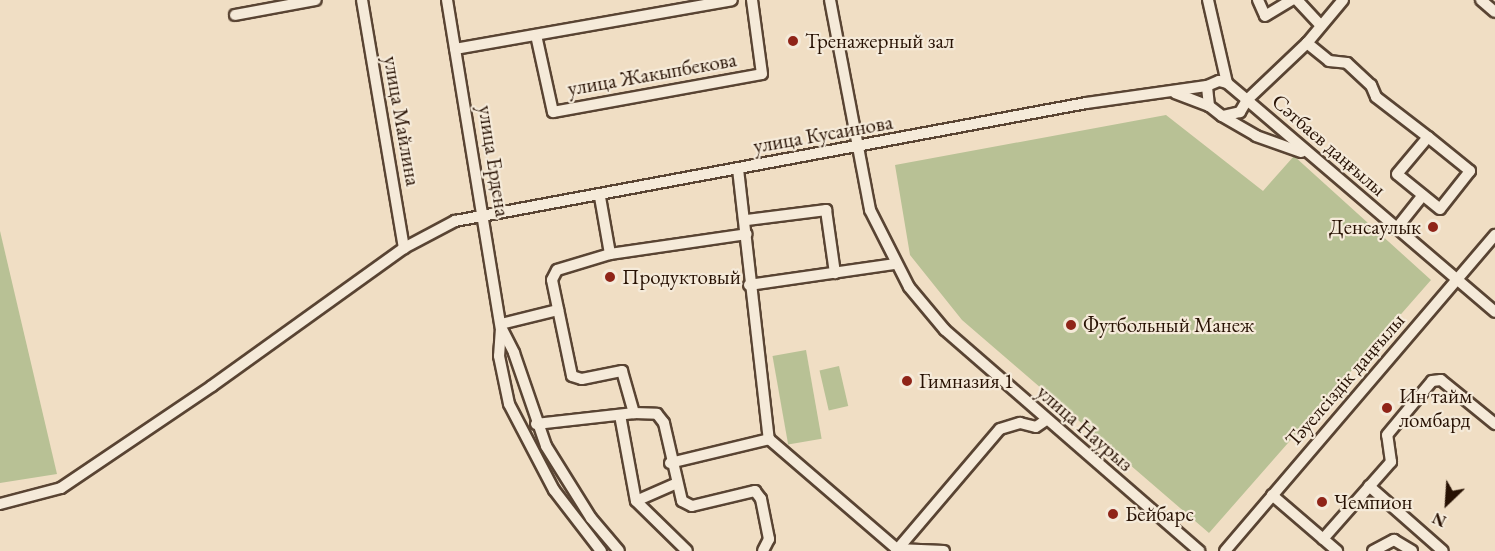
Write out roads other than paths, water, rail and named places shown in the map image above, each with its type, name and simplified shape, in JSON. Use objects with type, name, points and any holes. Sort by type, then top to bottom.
[{"type":"street","points":[[235,15],[316,0]]},
{"type":"street","name":"улица Майлина","points":[[362,0],[404,248]]},
{"type":"street","name":"улица Ердена","points":[[447,0],[501,326],[499,356],[509,404],[521,433],[554,490],[601,551]]},
{"type":"street","points":[[455,49],[732,0]]},
{"type":"street","name":"улица Жакыпбекова","points":[[536,35],[553,112],[762,74],[752,0]]},
{"type":"street","name":"улица Наурыз","points":[[830,0],[870,210],[895,264],[921,305],[945,330],[1046,420],[1198,551]]},
{"type":"street","points":[[1208,0],[1227,83]]},
{"type":"street","points":[[1258,0],[1265,16],[1294,0],[1321,26]]},
{"type":"street","points":[[1222,116],[1240,112],[1247,100],[1307,43],[1343,0]]},
{"type":"street","points":[[1481,0],[1495,12]]},
{"type":"street","points":[[1307,43],[1329,61],[1347,63],[1371,85],[1376,97],[1428,137],[1470,171],[1440,209],[1398,174],[1428,137]]},
{"type":"street","points":[[1209,106],[1209,84],[1219,55]]},
{"type":"street","name":"улица Кусаинова","points":[[0,504],[61,488],[404,248],[455,221],[600,197],[1086,103],[1227,83]]},
{"type":"street","name":"Сәтбаев даңғылы","points":[[1227,83],[1309,156],[1495,312]]},
{"type":"street","points":[[1169,92],[1209,106],[1256,136],[1309,156]]},
{"type":"street","points":[[738,169],[747,220],[749,285],[769,439],[896,550],[944,551]]},
{"type":"street","points":[[1396,229],[1423,195]]},
{"type":"street","points":[[600,197],[610,254]]},
{"type":"street","points":[[747,220],[826,210],[835,273]]},
{"type":"street","points":[[634,413],[622,371],[582,379],[572,376],[552,280],[557,270],[610,254],[747,234]]},
{"type":"street","name":"Тәуелсіздік даңғылы","points":[[1225,551],[1495,235]]},
{"type":"street","points":[[749,285],[895,264]]},
{"type":"street","points":[[501,326],[558,310]]},
{"type":"street","name":"улица Ердена","points":[[501,326],[514,353],[536,424],[591,518],[620,551]]},
{"type":"street","points":[[1323,539],[1391,462],[1387,435],[1431,381],[1442,380],[1495,424]]},
{"type":"street","points":[[536,424],[652,412],[662,418],[678,495],[688,506],[750,490],[759,494],[769,539],[763,551]]},
{"type":"street","points":[[620,416],[636,501],[687,551]]},
{"type":"street","points":[[896,550],[999,429],[1020,423],[1036,427],[1046,420]]},
{"type":"street","points":[[670,463],[769,439]]},
{"type":"street","points":[[636,501],[675,484]]},
{"type":"street","points":[[1369,486],[1443,551]]},
{"type":"street","points":[[1272,495],[1337,551]]},
{"type":"street","points":[[1373,551],[1394,540],[1412,551]]},
{"type":"place","name":"Тренажерный зал","points":[[793,41]]},
{"type":"place","name":"Денсаулык","points":[[1433,227]]},
{"type":"place","name":"Продуктовый","points":[[610,277]]},
{"type":"place","name":"Футбольный Манеж","points":[[1071,325]]},
{"type":"place","name":"Гимназия 1","points":[[907,381]]},
{"type":"place","name":"Ин тайм ломбард","points":[[1387,408]]},
{"type":"place","name":"Чемпион","points":[[1322,502]]},
{"type":"place","name":"Бейбарс","points":[[1113,514]]}]
